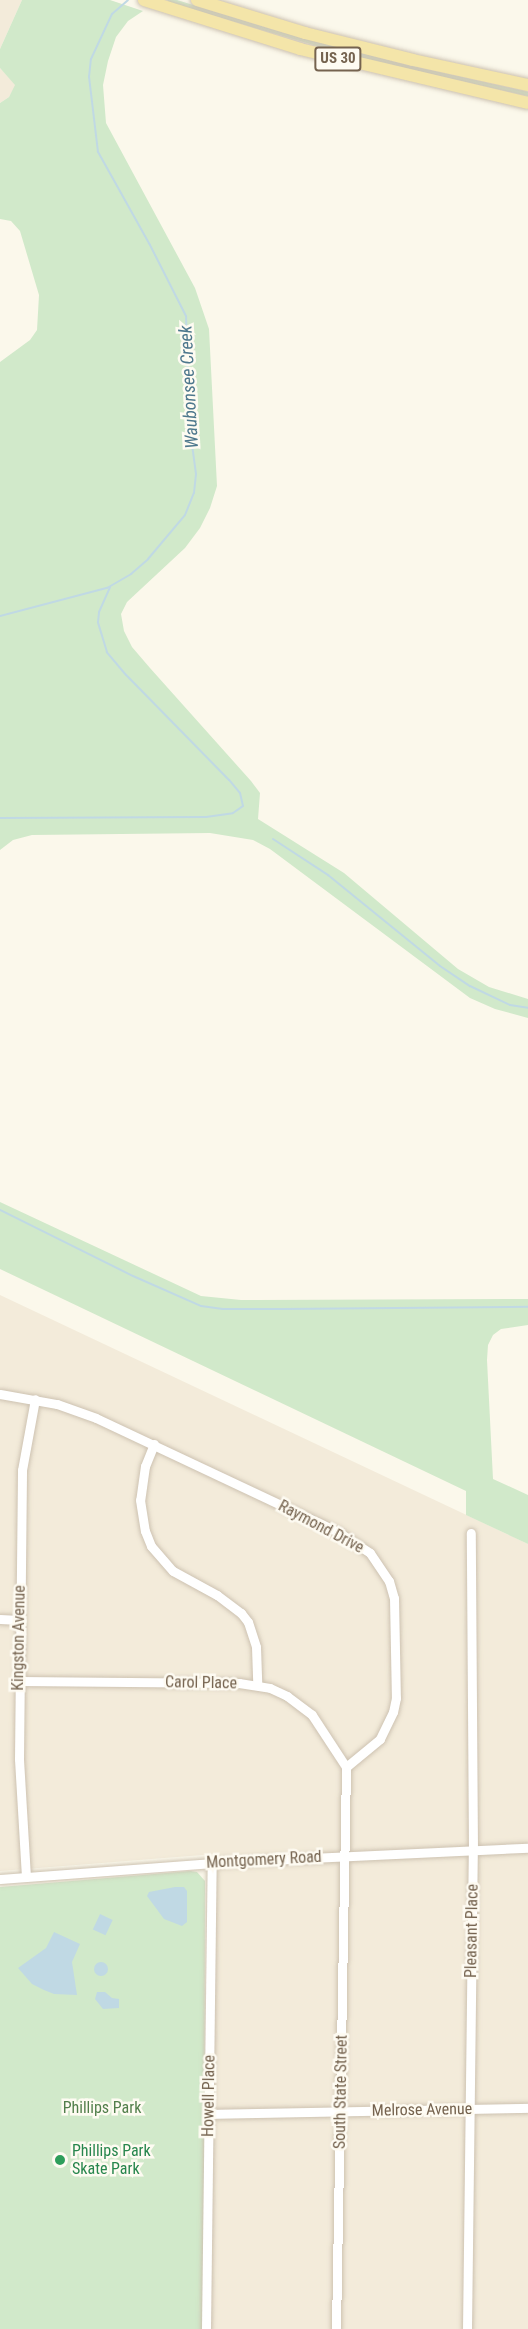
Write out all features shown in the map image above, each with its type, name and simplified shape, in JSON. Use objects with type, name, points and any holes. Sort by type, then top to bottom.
[{"type":"main road","name":"US 30","points":[[144,0],[300,49],[528,103]]},
{"type":"main road","name":"US 30","points":[[197,0],[305,33],[402,58],[528,86]]},
{"type":"street","name":"Raymond Drive","points":[[0,1394],[35,1399],[96,1418],[338,1532],[370,1553],[379,1565],[394,1598],[396,1698],[393,1712],[380,1739],[346,1767]]},
{"type":"street","name":"Kingston Avenue","points":[[26,1877],[19,1759],[19,1620],[22,1470],[35,1399]]},
{"type":"street","points":[[154,1444],[145,1466],[140,1500],[145,1531],[151,1546],[173,1571],[230,1604],[248,1622],[256,1647],[257,1685]]},
{"type":"street","name":"Pleasant Place","points":[[467,2329],[473,1851],[471,1533]]},
{"type":"street","points":[[0,1619],[19,1620]]},
{"type":"street","name":"Carol Place","points":[[19,1681],[257,1685],[287,1696],[312,1714],[346,1767]]},
{"type":"street","points":[[345,1856],[346,1767]]},
{"type":"street","name":"Montgomery Road","points":[[0,1879],[212,1863],[528,1848]]},
{"type":"street","name":"South State Street","points":[[336,2329],[342,2112],[345,1856]]},
{"type":"street","name":"Howell Place","points":[[206,2329],[212,1863]]},
{"type":"street","name":"Melrose Avenue","points":[[209,2114],[528,2108]]},
{"type":"shaded area","points":[[0,0],[22,0],[0,49]]},
{"type":"shaded area","points":[[0,68],[16,85],[9,97],[0,103]]},
{"type":"shaded area","points":[[0,1295],[528,1544],[528,2329],[209,2329],[215,1854],[0,1871]]},
{"type":"green space","points":[[22,0],[110,0],[143,11],[128,21],[116,37],[108,61],[103,85],[106,123],[195,288],[209,329],[217,486],[200,528],[185,548],[127,602],[121,614],[124,631],[132,647],[260,793],[258,819],[344,873],[458,969],[489,987],[528,999],[528,1018],[495,1009],[470,998],[270,849],[253,840],[210,833],[32,835],[13,840],[0,850],[0,362],[30,340],[37,330],[39,295],[20,231],[11,221],[0,219],[0,103],[9,97],[15,85],[0,68],[0,49]]},
{"type":"green space","points":[[177,0],[274,30],[407,65],[528,92],[528,96],[355,57],[167,2]]},
{"type":"green space","points":[[0,1202],[201,1296],[241,1300],[528,1299],[528,1325],[501,1329],[493,1335],[488,1345],[487,1360],[493,1479],[528,1495],[528,1544],[466,1515],[466,1491],[0,1269]]},
{"type":"green space","name":"Phillips Park","points":[[197,1872],[205,1881],[204,2329],[0,2329],[0,1887]]},
{"type":"water","points":[[184,1887],[187,1891],[187,1922],[182,1926],[164,1919],[147,1896],[149,1892]]},
{"type":"water","points":[[100,1914],[113,1920],[106,1935],[93,1929]]},
{"type":"water","points":[[54,1932],[80,1944],[72,1962],[77,1995],[54,1994],[44,1990],[32,1984],[18,1968],[46,1948]]},
{"type":"water","points":[[101,1962],[106,1964],[108,1969],[106,1974],[101,1976],[96,1974],[94,1969],[96,1964]]},
{"type":"water","points":[[97,1992],[105,1992],[112,1998],[119,1999],[119,2008],[103,2009],[95,1999]]},
{"type":"waterway","name":"Waubonsee Creek","points":[[0,616],[107,588],[131,574],[148,559],[185,515],[194,493],[196,474],[189,422],[186,316],[150,245],[98,152],[89,77],[91,59],[112,14],[128,0]]},
{"type":"waterway","points":[[0,818],[206,817],[233,813],[243,806],[240,793],[229,780],[126,675],[107,652],[98,622],[99,612],[110,587]]},
{"type":"waterway","points":[[273,839],[328,875],[440,966],[470,986],[510,1005],[528,1008]]},
{"type":"waterway","points":[[0,1210],[133,1276],[201,1306],[223,1309],[528,1307]]},
{"type":"place","name":"Phillips Park Skate Park","points":[[60,2160]]}]
